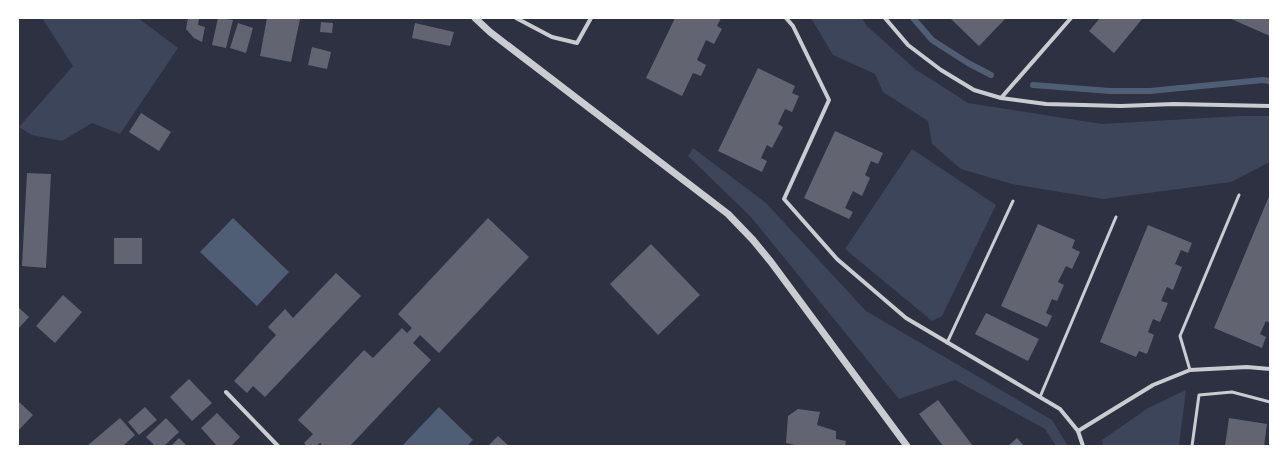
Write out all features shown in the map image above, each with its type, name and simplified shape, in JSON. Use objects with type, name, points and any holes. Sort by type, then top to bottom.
[{"type":"street","points":[[475,18],[490,32],[728,214],[753,240],[771,262],[907,446]]},
{"type":"street","points":[[516,18],[552,37],[577,44],[591,18]]},
{"type":"street","points":[[786,18],[793,26],[829,100],[784,199],[838,259],[906,318],[1060,409],[1078,431],[1083,446]]},
{"type":"street","points":[[885,18],[908,45],[941,70],[974,90],[1001,98],[1061,105],[1121,106],[1227,104],[1270,106]]},
{"type":"street","points":[[1001,98],[1071,18]]},
{"type":"street","points":[[1078,431],[1153,385],[1190,370],[1247,367],[1270,369]]},
{"type":"street","points":[[226,392],[278,446]]},
{"type":"lane","points":[[1190,370],[1180,336],[1239,195]]},
{"type":"lane","points":[[947,343],[1013,201]]},
{"type":"lane","points":[[1040,397],[1116,218]]},
{"type":"lane","points":[[1192,446],[1198,395],[1232,392],[1270,402]]},
{"type":"shaded area","points":[[42,18],[138,18],[178,48],[120,134],[92,123],[62,141],[32,135],[19,127],[73,66]]},
{"type":"shaded area","points":[[811,18],[862,18],[867,26],[915,69],[968,103],[1102,124],[1239,116],[1270,116],[1270,162],[1231,182],[1103,199],[1012,184],[961,169],[932,144],[928,121],[883,92],[875,74],[833,55]]},
{"type":"shaded area","points":[[693,148],[766,203],[866,311],[1052,420],[1068,446],[1056,446],[1045,429],[955,380],[899,399],[751,217],[688,156]]},
{"type":"shaded area","points":[[912,149],[996,205],[942,316],[932,321],[845,249]]},
{"type":"shaded area","points":[[233,218],[289,272],[257,306],[200,252]]},
{"type":"shaded area","points":[[1186,390],[1179,446],[1103,446],[1102,440],[1148,408]]},
{"type":"shaded area","points":[[439,407],[473,440],[467,446],[402,446]]},
{"type":"building","points":[[188,18],[199,18],[198,25],[205,27],[202,42],[194,38],[186,29]]},
{"type":"building","points":[[218,18],[233,20],[226,48],[212,45]]},
{"type":"building","points":[[267,18],[300,19],[291,62],[260,56]]},
{"type":"building","points":[[675,18],[721,18],[717,26],[722,29],[714,44],[706,40],[697,60],[706,65],[701,76],[693,73],[682,96],[646,78]]},
{"type":"building","points":[[950,18],[1006,18],[979,46]]},
{"type":"building","points":[[1100,18],[1143,18],[1114,53],[1089,31]]},
{"type":"building","points":[[1229,18],[1270,18],[1270,36]]},
{"type":"building","points":[[321,22],[333,23],[332,33],[320,32]]},
{"type":"building","points":[[238,23],[253,28],[246,53],[230,48]]},
{"type":"building","points":[[415,23],[454,32],[450,46],[412,38]]},
{"type":"building","points":[[312,47],[331,52],[327,69],[308,65]]},
{"type":"building","points":[[758,68],[795,86],[792,93],[799,96],[792,112],[785,109],[778,124],[783,127],[772,148],[767,145],[761,158],[767,161],[762,172],[718,151]]},
{"type":"building","points":[[141,113],[171,132],[159,151],[129,132]]},
{"type":"building","points":[[835,131],[883,153],[878,164],[871,161],[865,175],[870,178],[862,196],[853,191],[845,208],[853,212],[849,219],[804,198]]},
{"type":"building","points":[[27,173],[51,174],[46,268],[22,266]]},
{"type":"building","points":[[1270,194],[1270,323],[1266,321],[1260,334],[1266,337],[1262,348],[1214,328]]},
{"type":"building","points":[[488,218],[529,257],[439,353],[420,335],[413,343],[431,360],[350,446],[323,446],[320,443],[316,446],[307,446],[304,443],[313,434],[298,420],[364,350],[373,358],[402,328],[407,333],[412,328],[398,314]]},
{"type":"building","points":[[1038,224],[1075,240],[1072,248],[1080,252],[1072,269],[1066,266],[1058,282],[1064,285],[1057,301],[1052,299],[1046,313],[1052,316],[1047,327],[1001,306]]},
{"type":"building","points":[[1148,225],[1192,243],[1188,253],[1181,250],[1175,264],[1182,267],[1173,290],[1167,287],[1161,301],[1168,303],[1160,322],[1153,319],[1148,332],[1154,335],[1147,354],[1139,351],[1136,357],[1100,342]]},
{"type":"building","points":[[114,238],[142,238],[142,264],[114,264]]},
{"type":"building","points":[[651,244],[700,295],[658,335],[610,284]]},
{"type":"building","points":[[336,273],[361,296],[265,397],[253,386],[247,393],[234,381],[276,335],[268,327],[285,309],[293,318]]},
{"type":"building","points":[[63,295],[82,312],[55,343],[36,326]]},
{"type":"building","points":[[18,307],[29,317],[18,329]]},
{"type":"building","points":[[986,313],[1039,339],[1028,361],[975,334]]},
{"type":"building","points":[[189,379],[212,403],[192,421],[170,397]]},
{"type":"building","points":[[938,400],[973,446],[943,446],[919,414]]},
{"type":"building","points":[[18,401],[33,415],[18,431]]},
{"type":"building","points":[[145,407],[157,420],[139,435],[128,422]]},
{"type":"building","points":[[798,409],[820,412],[817,425],[836,431],[836,439],[846,441],[845,446],[799,446],[786,443],[788,416]]},
{"type":"building","points":[[217,413],[240,437],[231,446],[217,446],[201,428]]},
{"type":"building","points":[[120,418],[135,435],[123,446],[87,446]]},
{"type":"building","points":[[166,418],[179,432],[164,446],[155,446],[146,437]]},
{"type":"building","points":[[1229,418],[1267,424],[1264,446],[1225,446]]},
{"type":"building","points":[[498,436],[509,446],[488,446]]},
{"type":"building","points":[[179,438],[187,446],[171,446]]},
{"type":"building","points":[[1017,438],[1024,446],[1008,446]]},
{"type":"waterway","points":[[913,18],[932,40],[968,63],[991,75]]},
{"type":"waterway","points":[[1033,85],[1110,91],[1150,91],[1263,80],[1270,81]]}]
